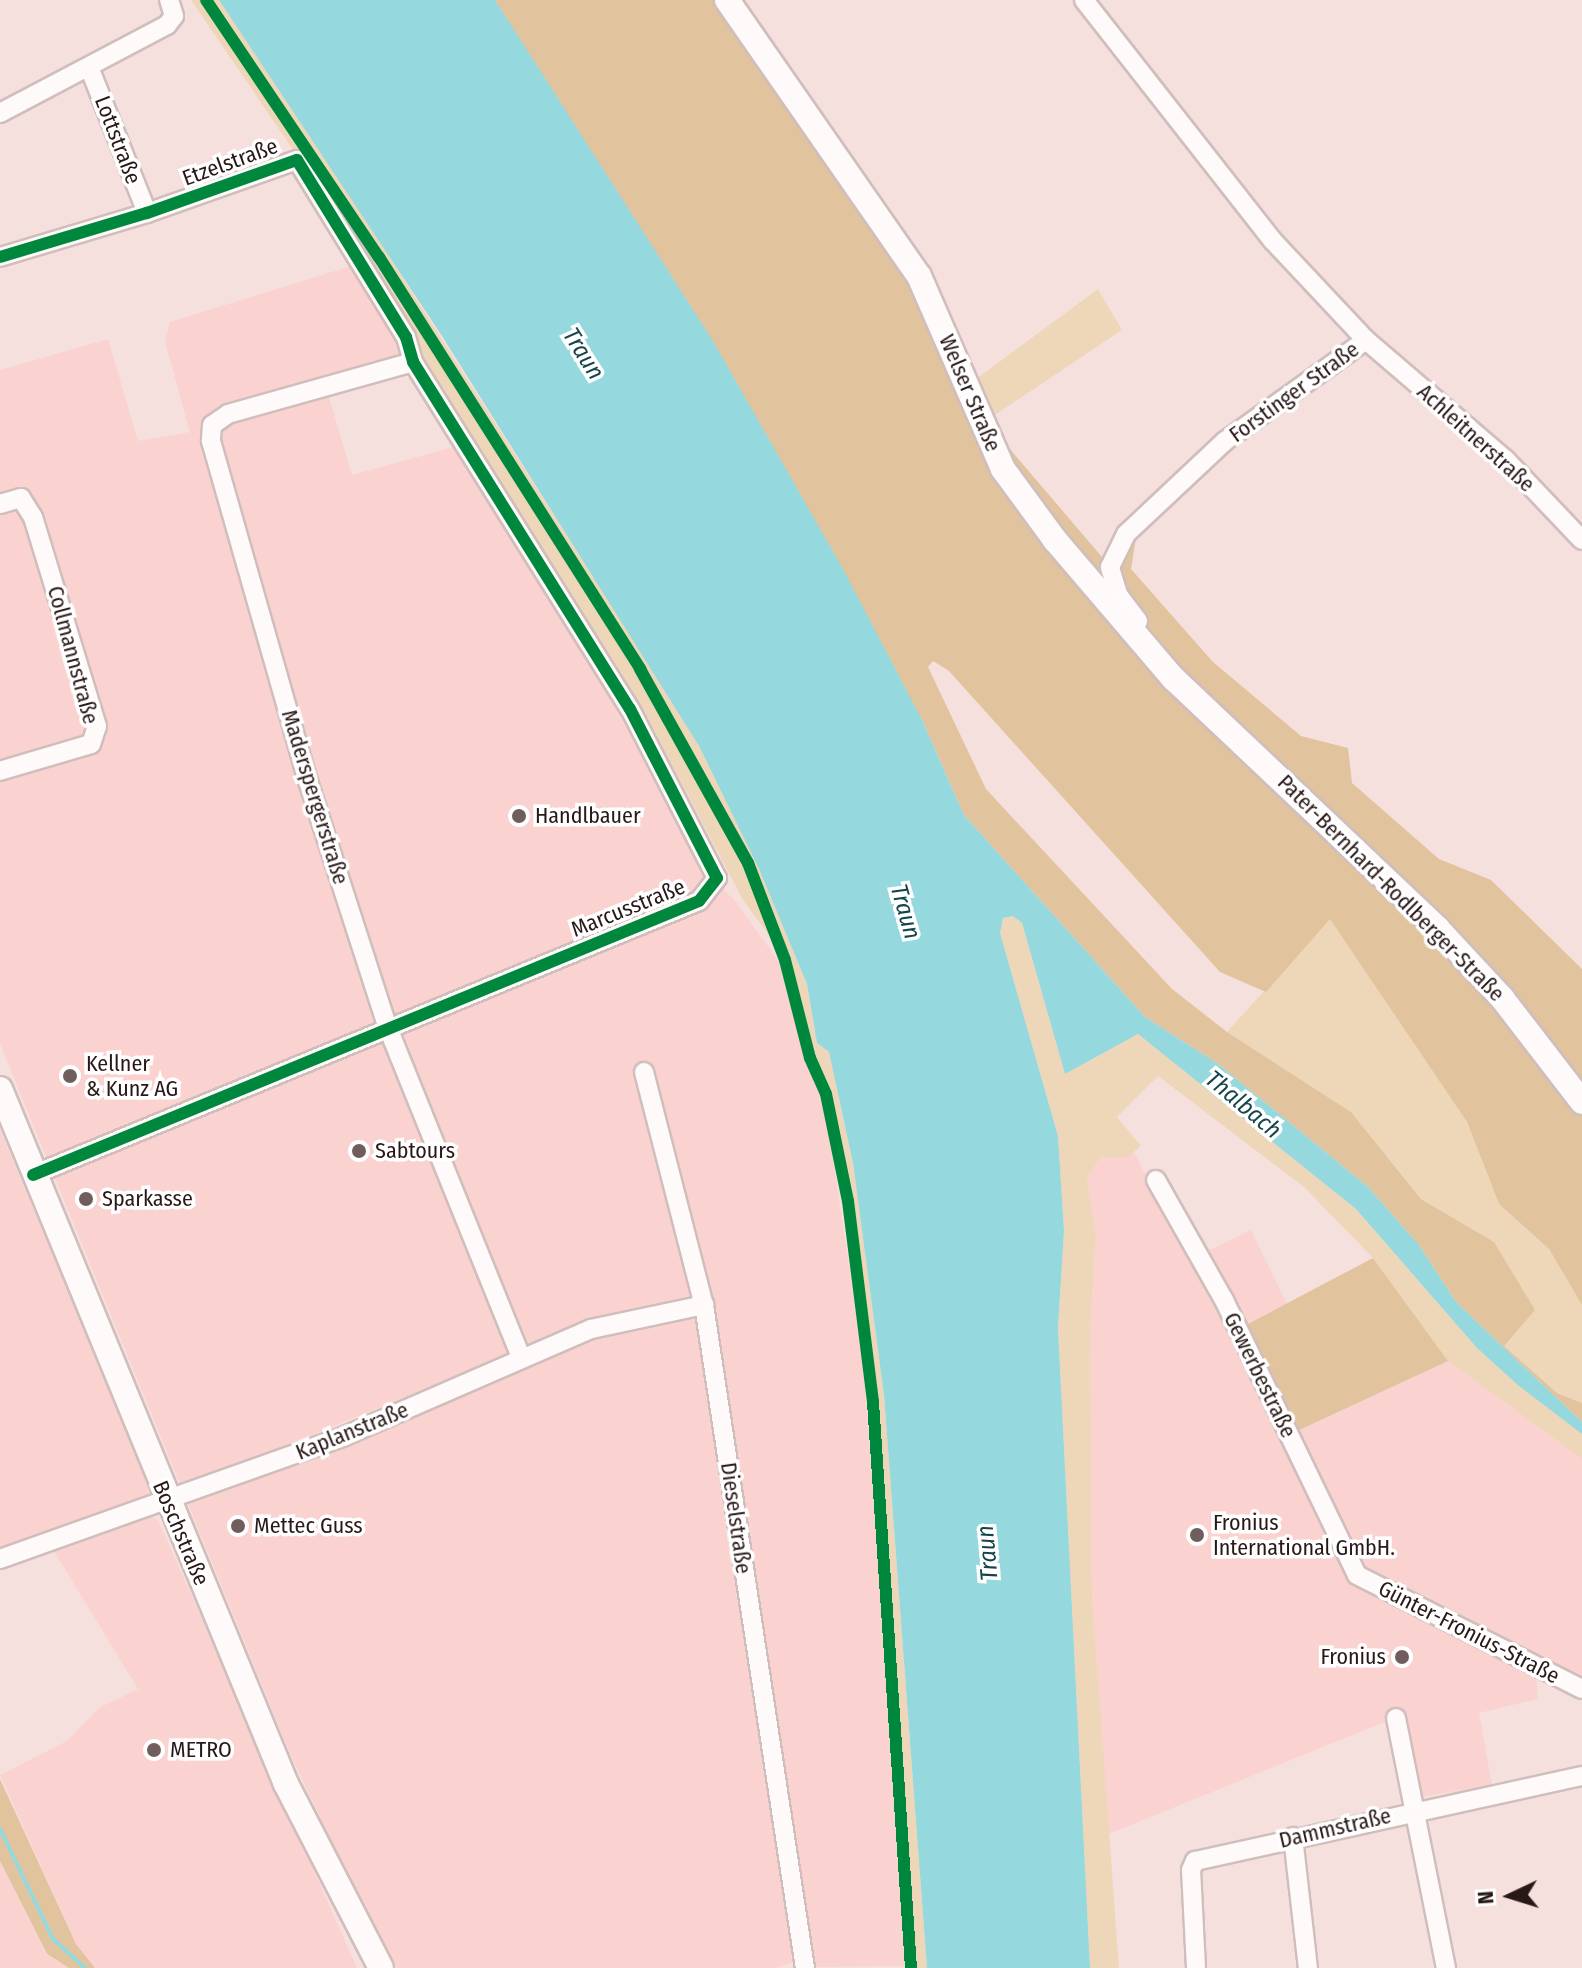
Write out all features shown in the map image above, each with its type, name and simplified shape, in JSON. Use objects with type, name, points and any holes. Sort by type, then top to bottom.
[{"type":"main road","name":"Welser Straße","points":[[727,0],[919,276],[1003,469],[1110,609],[1173,678],[1254,753]]},
{"type":"main road","name":"Pater-Bernhard-Rodlberger-Straße","points":[[1254,753],[1448,939],[1502,998],[1582,1102]]},
{"type":"main road","name":"Boschstraße","points":[[0,1089],[286,1784],[381,1968]]},
{"type":"street","name":"Forstinger Straße","points":[[1084,0],[1273,241],[1366,340],[1225,441],[1117,547],[1110,567],[1118,594],[1166,659],[1173,678]]},
{"type":"street","name":"Lottstraße","points":[[0,113],[167,25],[174,16],[170,2]]},
{"type":"street","name":"Lottstraße","points":[[89,67],[147,213]]},
{"type":"street","name":"Etzelstraße","points":[[0,257],[147,213],[297,160],[406,337],[413,362]]},
{"type":"street","name":"Achleitnerstraße","points":[[1366,340],[1506,460],[1582,540]]},
{"type":"street","name":"Marcusstraße","points":[[33,1175],[388,1028],[596,952],[699,901],[717,878],[630,709],[413,362]]},
{"type":"street","name":"Maderspergerstraße","points":[[413,362],[228,414],[212,425],[215,456],[308,781],[388,1028],[521,1358]]},
{"type":"street","name":"Collmannstraße","points":[[0,504],[21,498],[33,517],[97,726],[91,744],[0,771]]},
{"type":"street","name":"Dieselstraße","points":[[644,1072],[704,1305],[805,1968]]},
{"type":"street","name":"Gewerbestraße","points":[[1156,1180],[1224,1300],[1357,1575]]},
{"type":"street","name":"Kaplanstraße","points":[[0,1559],[345,1436],[591,1329],[704,1305]]},
{"type":"street","name":"Günter-Fronius-Straße","points":[[1357,1575],[1582,1689]]},
{"type":"street","points":[[1396,1718],[1417,1809],[1446,1968]]},
{"type":"street","name":"Dammstraße","points":[[1196,1968],[1191,1870],[1195,1861],[1417,1809],[1582,1776]]},
{"type":"street","points":[[1293,1837],[1308,1968]]},
{"type":"shaded area","points":[[191,0],[219,0],[299,115],[632,638],[699,746],[759,869],[807,984],[817,1043],[829,1052],[853,1163],[884,1395],[927,1968],[913,1968],[874,1388],[846,1167],[830,1093],[811,1053],[790,964],[743,900],[638,700],[298,157]]},
{"type":"shaded area","points":[[495,0],[714,0],[877,231],[915,294],[967,421],[986,421],[1102,557],[1136,538],[1131,569],[1213,662],[1301,736],[1348,748],[1352,783],[1439,859],[1491,880],[1582,969],[1582,1305],[1549,1249],[1499,1204],[1467,1122],[1330,919],[1266,992],[1220,972],[949,671],[933,661],[928,667],[986,789],[1172,989],[1227,1032],[1351,1112],[1421,1199],[1494,1242],[1535,1310],[1504,1346],[1557,1393],[1582,1403],[1582,1422],[1456,1302],[1419,1245],[1368,1187],[1217,1063],[1145,1017],[964,815],[922,720]]},
{"type":"shaded area","points":[[351,266],[412,369],[328,394],[352,475],[457,446],[565,616],[706,875],[734,899],[782,966],[806,1059],[825,1105],[863,1360],[909,1966],[808,1967],[710,1299],[607,1319],[525,1347],[182,1489],[0,1044],[0,370],[108,339],[138,441],[190,432],[165,342],[170,322]]},
{"type":"shaded area","points":[[1098,289],[1122,330],[986,421],[972,382]]},
{"type":"shaded area","points":[[1013,916],[1022,923],[1065,1074],[1138,1034],[1356,1209],[1477,1348],[1582,1434],[1582,1459],[1448,1361],[1373,1258],[1304,1187],[1158,1076],[1117,1117],[1141,1146],[1127,1158],[1101,1157],[1087,1178],[1096,1236],[1090,1330],[1092,1597],[1119,1968],[1090,1968],[1058,1328],[1064,1230],[1058,1136],[1000,933],[1003,918]]},
{"type":"shaded area","points":[[1330,918],[1467,1122],[1499,1204],[1549,1249],[1582,1305],[1582,1403],[1557,1393],[1504,1346],[1494,1242],[1421,1199],[1351,1112],[1227,1032]]},
{"type":"shaded area","points":[[0,1130],[154,1494],[0,1554]]},
{"type":"shaded area","name":"Fronius","points":[[1134,1152],[1282,1438],[1448,1361],[1582,1459],[1582,1683],[1534,1656],[1538,1699],[1479,1713],[1492,1785],[1421,1797],[1407,1713],[1106,1835],[1092,1597],[1090,1330],[1096,1236],[1087,1178],[1101,1157],[1127,1158]]},
{"type":"shaded area","points":[[1251,1230],[1287,1304],[1238,1327],[1202,1254]]},
{"type":"shaded area","points":[[1373,1258],[1448,1361],[1295,1432],[1240,1328]]},
{"type":"shaded area","points":[[698,1317],[797,1961],[775,1968],[398,1968],[357,1895],[291,1756],[188,1504],[563,1346]]},
{"type":"shaded area","name":"METRO","points":[[147,1515],[158,1520],[357,1968],[95,1968],[76,1944],[0,1775],[67,1741],[99,1708],[138,1689],[54,1551]]},
{"type":"shaded area","points":[[0,1779],[76,1944],[95,1968],[69,1968],[47,1954],[0,1861]]},
{"type":"shaded area","points":[[0,1861],[46,1954],[69,1968],[0,1968]]},
{"type":"water","points":[[219,0],[495,0],[713,341],[843,569],[922,720],[964,815],[1145,1017],[1217,1063],[1368,1187],[1419,1245],[1456,1302],[1582,1422],[1582,1434],[1519,1386],[1477,1348],[1356,1209],[1138,1034],[1065,1074],[1022,923],[1013,916],[1003,918],[1000,933],[1058,1136],[1064,1230],[1058,1328],[1090,1968],[927,1968],[884,1395],[853,1163],[829,1052],[817,1043],[807,984],[759,869],[699,746],[442,336]]},
{"type":"waterway","points":[[0,1829],[53,1939],[85,1968]]},
{"type":"cycle path","points":[[206,0],[379,257],[640,669],[748,863],[785,960],[810,1058],[826,1094],[848,1201],[873,1402],[911,1968]]},
{"type":"cycle path","points":[[0,257],[147,213],[297,160],[406,337],[413,362],[630,709],[717,878],[699,901],[33,1175]]},
{"type":"place","name":"Handlbauer","points":[[519,816]]},
{"type":"place","name":"Kellner & Kunz AG","points":[[70,1076]]},
{"type":"place","name":"Sabtours","points":[[359,1151]]},
{"type":"place","name":"Sparkasse","points":[[86,1199]]},
{"type":"place","name":"Mettec Guss","points":[[238,1526]]},
{"type":"place","name":"Fronius International GmbH.","points":[[1197,1535]]},
{"type":"place","name":"Fronius","points":[[1402,1657]]},
{"type":"place","name":"METRO","points":[[154,1750]]},
{"type":"water label","name":"Traun","points":[[583,354]]},
{"type":"water label","name":"Traun","points":[[905,912]]},
{"type":"water label","name":"Thalbach","points":[[1243,1105]]},
{"type":"water label","name":"Traun","points":[[988,1553]]}]
